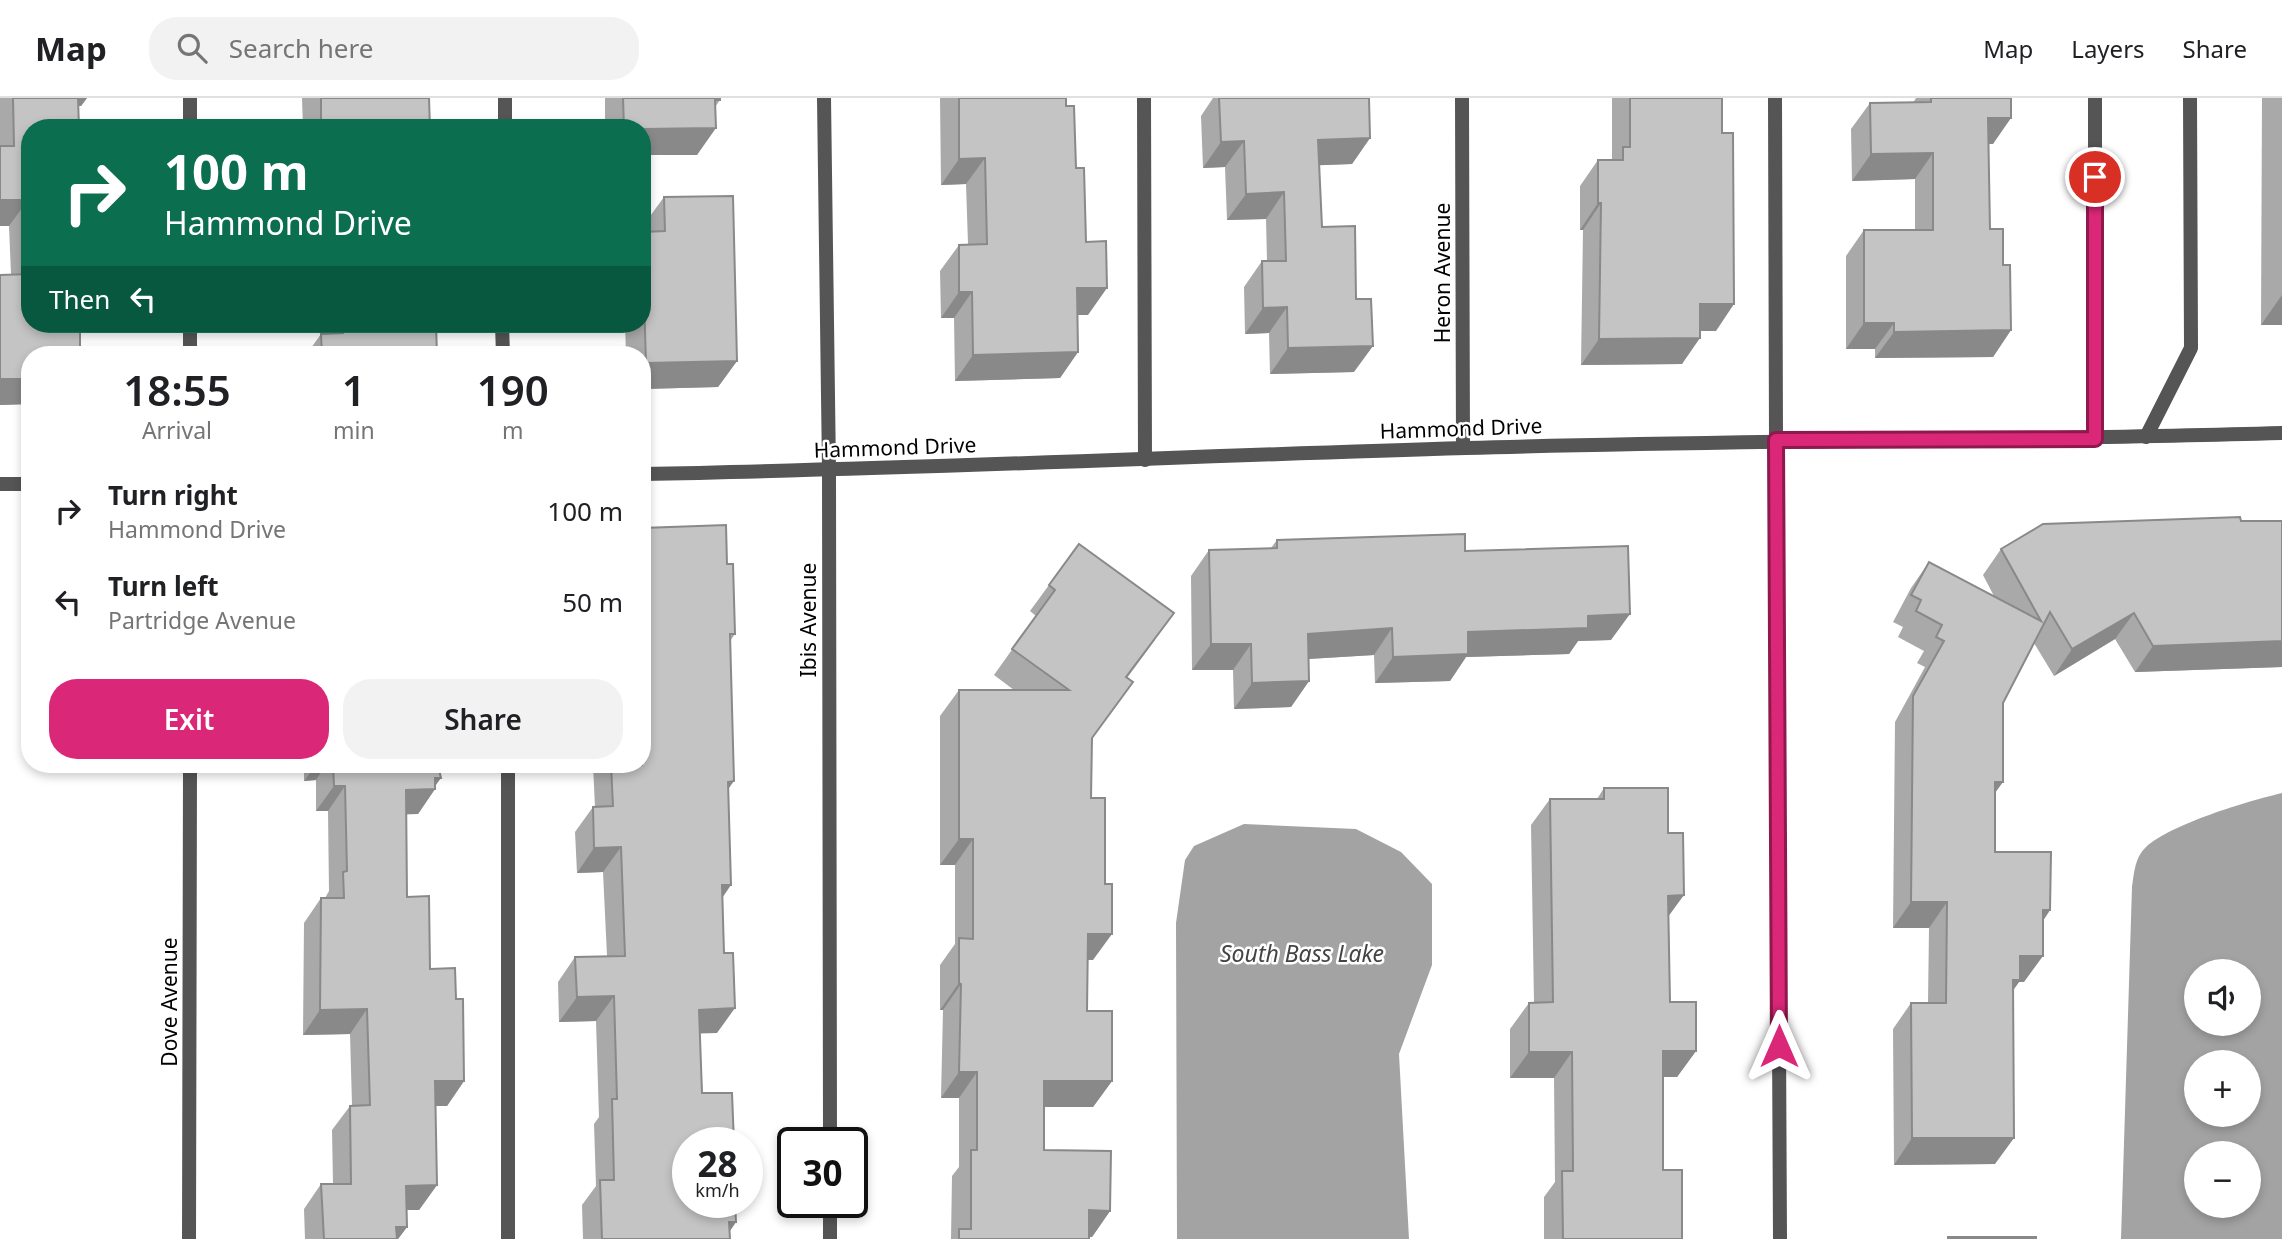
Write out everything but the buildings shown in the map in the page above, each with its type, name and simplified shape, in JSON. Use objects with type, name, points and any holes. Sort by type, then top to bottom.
[{"type":"street","points":[[190,98],[190,119]]},
{"type":"street","points":[[505,98],[505,119]]},
{"type":"street","name":"Ibis Avenue","points":[[824,98],[829,470],[830,1127]]},
{"type":"street","points":[[1144,98],[1144,460]]},
{"type":"street","name":"Heron Avenue","points":[[1462,98],[1463,448]]},
{"type":"street","points":[[1774,98],[1780,1239]]},
{"type":"street","points":[[2095,98],[2095,439]]},
{"type":"street","points":[[2146,437],[2190,348],[2190,98]]},
{"type":"street","name":"Hammond Drive","points":[[651,474],[1776,440],[2095,439],[2282,433]]},
{"type":"street","points":[[0,484],[21,484]]},
{"type":"street","name":"Dove Avenue","points":[[189,1239],[190,773]]},
{"type":"street","points":[[508,773],[508,1239]]},
{"type":"street","points":[[830,1218],[830,1239]]},
{"type":"water","points":[[2282,793],[2282,1239],[2121,1239],[2134,871],[2142,851],[2158,838],[2191,822]]},
{"type":"water","name":"South Bass Lake","points":[[1244,824],[1356,829],[1401,852],[1432,884],[1432,965],[1399,1054],[1409,1239],[1177,1239],[1176,923],[1185,860],[1194,846]]},
{"type":"route","points":[[1779,1046],[1776,440],[2095,439],[2095,177]]}]
